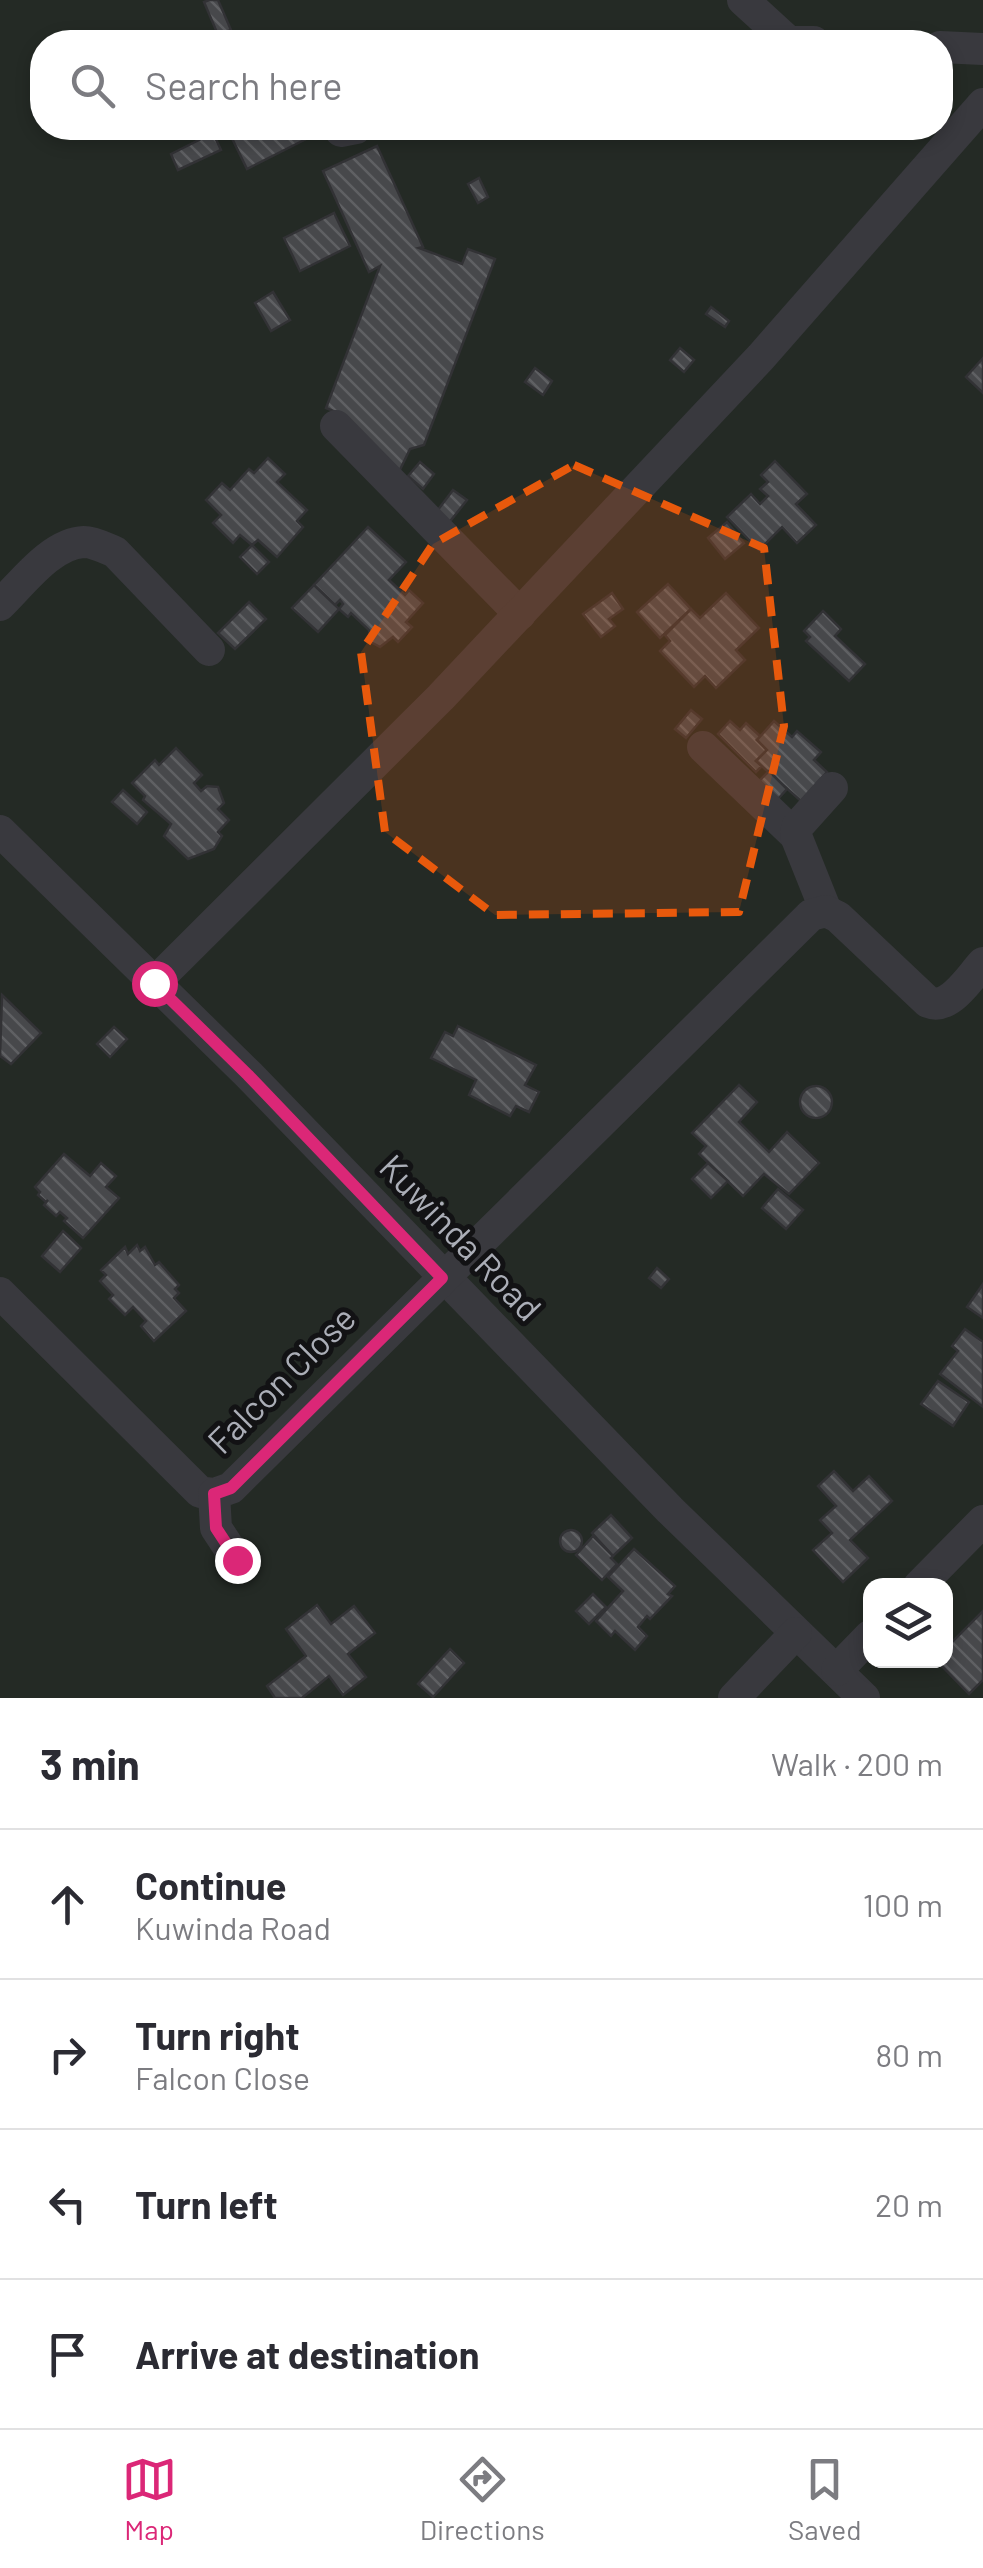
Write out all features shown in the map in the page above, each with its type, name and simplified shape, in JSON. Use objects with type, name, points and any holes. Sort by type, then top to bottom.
[{"type":"street","points":[[742,0],[773,30]]},
{"type":"street","points":[[953,48],[983,49]]},
{"type":"street","points":[[953,138],[983,104]]},
{"type":"street","points":[[154,983],[442,697],[761,356],[951,140]]},
{"type":"street","points":[[336,426],[520,614]]},
{"type":"street","points":[[0,606],[49,558],[63,548],[83,542],[115,552],[209,650]]},
{"type":"street","points":[[703,747],[796,836],[826,911],[838,917],[928,1002],[936,1006],[946,1004],[983,963]]},
{"type":"street","points":[[796,836],[797,828],[832,788]]},
{"type":"street","name":"Kuwinda Road","points":[[0,831],[248,1075],[670,1510],[864,1698]]},
{"type":"street","name":"Falcon Close","points":[[0,1293],[200,1492],[214,1494],[231,1488],[811,915],[826,911]]},
{"type":"street","points":[[214,1494],[216,1528],[237,1560]]},
{"type":"street","points":[[928,1578],[983,1520]]},
{"type":"street","points":[[734,1698],[796,1634]]},
{"type":"street","points":[[837,1670],[863,1643]]},
{"type":"highlighted area","points":[[574,465],[764,548],[784,726],[739,912],[495,915],[385,832],[361,652],[433,544]]},
{"type":"shaded area","points":[[0,0],[983,0],[983,1698],[0,1698]]},
{"type":"building","points":[[218,0],[231,30],[216,30],[204,2]]},
{"type":"building","points":[[199,140],[216,140],[221,150],[178,170],[171,154]]},
{"type":"building","points":[[233,140],[304,140],[247,169]]},
{"type":"building","points":[[377,146],[423,247],[419,248],[462,264],[468,249],[495,259],[424,445],[410,449],[396,478],[343,415],[326,408],[380,266],[369,272],[323,171]]},
{"type":"building","points":[[479,178],[488,197],[478,203],[468,184]]},
{"type":"building","points":[[334,213],[350,246],[300,271],[284,238]]},
{"type":"building","points":[[273,292],[290,320],[271,331],[255,303]]},
{"type":"building","points":[[711,307],[729,321],[725,327],[706,314]]},
{"type":"building","points":[[680,348],[694,360],[684,372],[670,360]]},
{"type":"building","points":[[983,358],[983,393],[966,377]]},
{"type":"building","points":[[535,368],[552,381],[543,395],[525,382]]},
{"type":"building","points":[[268,458],[285,474],[277,482],[307,510],[297,521],[303,527],[277,557],[258,540],[252,545],[240,535],[233,543],[213,523],[221,515],[206,500],[222,483],[230,490],[249,469],[254,473]]},
{"type":"building","points":[[775,461],[807,494],[796,504],[816,525],[797,543],[782,527],[759,550],[727,517],[751,494],[760,504],[768,496],[760,489],[768,482],[761,475]]},
{"type":"building","points":[[420,462],[434,474],[423,489],[408,476]]},
{"type":"building","points":[[453,490],[467,500],[444,529],[431,519]]},
{"type":"building","points":[[727,522],[744,543],[725,559],[708,538]]},
{"type":"building","points":[[368,527],[406,562],[389,580],[405,595],[409,590],[423,603],[406,622],[412,627],[398,642],[393,637],[380,647],[371,642],[369,630],[351,613],[348,617],[339,609],[343,604],[340,600],[335,605],[314,585]]},
{"type":"building","points":[[252,545],[269,562],[257,574],[240,557]]},
{"type":"building","points":[[668,584],[691,609],[660,638],[637,612]]},
{"type":"building","points":[[314,585],[339,609],[318,632],[292,608]]},
{"type":"building","points":[[612,593],[623,609],[609,619],[615,626],[601,637],[583,614]]},
{"type":"building","points":[[726,593],[759,628],[736,650],[745,660],[716,688],[705,676],[694,687],[660,651],[670,641],[665,635],[691,609],[700,618]]},
{"type":"building","points":[[249,602],[266,619],[235,649],[218,633]]},
{"type":"building","points":[[823,611],[841,629],[835,636],[865,664],[849,681],[806,641],[810,637],[804,631]]},
{"type":"building","points":[[691,710],[702,719],[686,738],[675,729]]},
{"type":"building","points":[[730,721],[740,730],[746,723],[761,737],[757,740],[767,750],[756,761],[762,766],[756,772],[718,734]]},
{"type":"building","points":[[774,721],[792,737],[797,731],[821,752],[814,760],[827,772],[801,801],[756,761],[767,750],[757,740]]},
{"type":"building","points":[[176,748],[202,775],[194,783],[201,791],[207,786],[218,787],[224,803],[218,809],[229,820],[218,832],[222,836],[214,849],[188,859],[164,836],[171,824],[143,800],[145,796],[132,783],[155,760],[159,765]]},
{"type":"building","points":[[769,771],[787,789],[778,799],[759,781]]},
{"type":"building","points":[[123,790],[147,812],[137,824],[112,802]]},
{"type":"building","points":[[2,995],[41,1033],[11,1064],[0,1056]]},
{"type":"building","points":[[458,1026],[536,1065],[525,1085],[539,1092],[529,1112],[516,1106],[510,1116],[469,1095],[476,1080],[431,1058],[445,1032],[453,1036]]},
{"type":"building","points":[[114,1027],[127,1039],[110,1057],[97,1044]]},
{"type":"building","points":[[739,1085],[757,1102],[739,1122],[769,1152],[787,1132],[819,1163],[789,1194],[764,1174],[743,1196],[699,1154],[706,1146],[692,1133]]},
{"type":"building","points":[[816,1086],[827,1091],[832,1102],[827,1113],[816,1118],[805,1113],[800,1102],[805,1091]]},
{"type":"building","points":[[64,1154],[90,1176],[101,1163],[116,1176],[106,1187],[119,1198],[83,1238],[60,1212],[56,1216],[44,1205],[48,1200],[38,1195],[35,1187]]},
{"type":"building","points":[[708,1163],[728,1181],[711,1198],[692,1179]]},
{"type":"building","points":[[778,1189],[803,1210],[786,1229],[762,1208]]},
{"type":"building","points":[[63,1231],[81,1248],[60,1272],[42,1256]]},
{"type":"building","points":[[137,1245],[140,1251],[145,1247],[155,1265],[159,1262],[179,1285],[174,1298],[186,1311],[154,1341],[141,1326],[146,1321],[133,1307],[125,1315],[109,1299],[113,1295],[100,1281],[106,1275],[101,1270],[125,1247],[128,1254]]},
{"type":"building","points":[[657,1268],[669,1279],[661,1288],[649,1278]]},
{"type":"building","points":[[983,1284],[983,1318],[967,1307]]},
{"type":"building","points":[[965,1329],[983,1342],[983,1407],[940,1374],[958,1351],[952,1346]]},
{"type":"building","points":[[938,1381],[969,1402],[953,1426],[921,1404]]},
{"type":"building","points":[[834,1471],[853,1491],[869,1476],[892,1501],[850,1540],[868,1558],[843,1582],[813,1550],[832,1533],[820,1520],[836,1506],[818,1486]]},
{"type":"building","points":[[611,1515],[632,1538],[613,1556],[592,1533]]},
{"type":"building","points":[[571,1530],[582,1541],[571,1552],[560,1541]]},
{"type":"building","points":[[593,1536],[617,1564],[602,1580],[576,1555]]},
{"type":"building","points":[[634,1549],[675,1586],[668,1594],[672,1596],[638,1627],[647,1636],[635,1650],[615,1631],[611,1636],[596,1621],[623,1591],[608,1577]]},
{"type":"building","points":[[593,1594],[606,1607],[589,1624],[576,1611]]},
{"type":"building","points":[[317,1605],[331,1624],[354,1606],[375,1633],[348,1654],[366,1677],[343,1695],[329,1676],[302,1698],[275,1698],[267,1686],[306,1656],[286,1629]]},
{"type":"building","points":[[983,1611],[983,1680],[969,1694],[944,1668],[953,1668],[953,1641]]},
{"type":"building","points":[[450,1649],[464,1663],[433,1697],[418,1684]]},
{"type":"route","points":[[154,983],[442,1278],[231,1488],[214,1494],[216,1528],[237,1560]]}]
